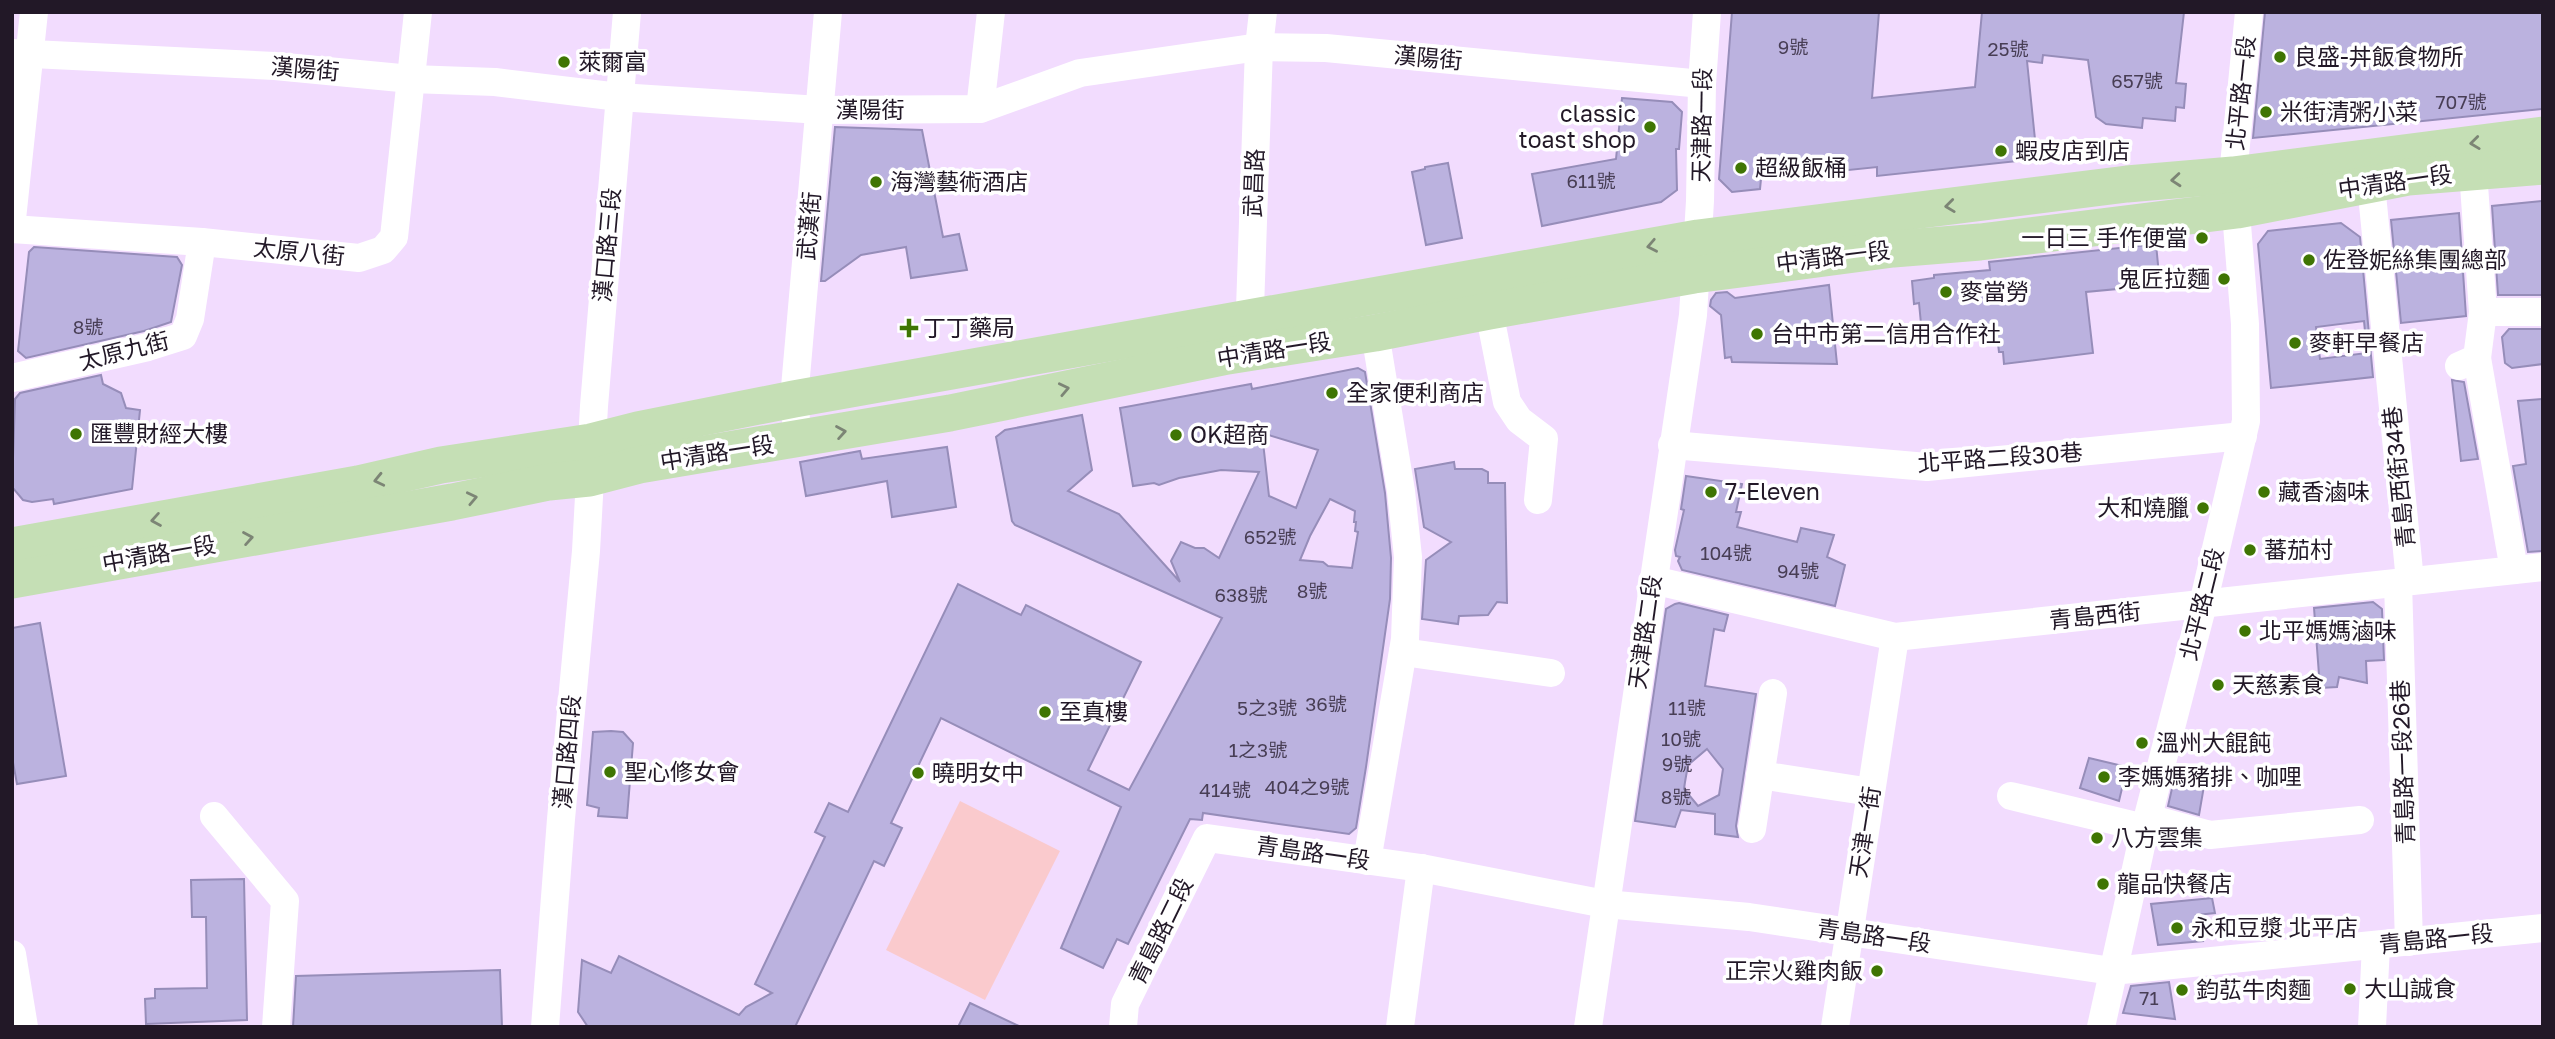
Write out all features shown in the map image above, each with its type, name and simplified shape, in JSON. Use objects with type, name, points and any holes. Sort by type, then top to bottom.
[{"type":"main road","name":"中清路一段","points":[[12,580],[452,502],[549,482],[639,430],[794,399],[1249,336],[1375,334],[1695,275],[1980,242],[2543,135]]},
{"type":"main road","name":"中清路一段","points":[[12,546],[358,484],[441,465],[590,460],[639,465],[950,413],[1249,336],[1698,238],[2127,184],[2235,192],[2371,184],[2408,177],[2543,166]]},
{"type":"street","points":[[12,219],[21,54],[34,12]]},
{"type":"street","name":"太原八街","points":[[12,229],[202,242],[359,258],[383,250],[394,237],[418,12]]},
{"type":"street","name":"漢口路三段","points":[[590,460],[627,12]]},
{"type":"street","name":"武漢街","points":[[798,440],[794,399],[828,12]]},
{"type":"street","points":[[980,109],[991,12]]},
{"type":"street","name":"武昌路","points":[[1249,336],[1259,47],[1263,12]]},
{"type":"street","name":"天津路一段","points":[[1698,238],[1702,84],[1707,12]]},
{"type":"street","name":"北平路一段","points":[[2235,192],[2249,12]]},
{"type":"street","name":"漢陽街","points":[[21,54],[275,65],[411,79],[495,82],[619,97],[820,110],[980,109],[1080,73],[1259,47],[1326,48],[1702,84]]},
{"type":"street","points":[[2473,171],[2483,312],[2468,362],[2514,570]]},
{"type":"street","name":"青島西街34巷","points":[[2371,184],[2389,373],[2404,582]]},
{"type":"street","name":"北平路二段","points":[[2101,1027],[2146,823],[2203,604],[2246,421],[2245,324],[2235,192]]},
{"type":"street","name":"天津路二段","points":[[1588,1027],[1693,315],[1698,238]]},
{"type":"street","name":"太原九街","points":[[12,378],[148,348],[183,336],[190,319],[202,242]]},
{"type":"street","points":[[1489,311],[1507,402],[1519,420],[1544,439],[1538,500]]},
{"type":"street","points":[[2483,312],[2543,312]]},
{"type":"street","points":[[1367,860],[1403,652],[1408,557],[1401,491],[1375,334]]},
{"type":"street","name":"北平路二段30巷","points":[[1672,445],[1927,467],[2243,436]]},
{"type":"street","name":"漢口路四段","points":[[545,1027],[586,551],[590,460]]},
{"type":"street","name":"青島西街","points":[[1653,580],[1895,637],[2543,567]]},
{"type":"street","name":"青島路一段26巷","points":[[2404,582],[2409,942]]},
{"type":"street","name":"天津一街","points":[[1835,1027],[1895,637]]},
{"type":"street","points":[[1403,652],[1551,673]]},
{"type":"street","points":[[1752,829],[1773,693]]},
{"type":"street","points":[[1760,775],[1871,792]]},
{"type":"street","points":[[2011,796],[2210,835],[2360,820]]},
{"type":"street","points":[[215,816],[285,901],[276,1027]]},
{"type":"street","name":"青島路一段","points":[[1207,838],[1421,868],[1605,904],[1749,917],[2112,971],[2543,928]]},
{"type":"street","name":"青島路二段","points":[[1123,1027],[1125,1004],[1207,838]]},
{"type":"street","points":[[1400,1027],[1421,868]]},
{"type":"street","points":[[2372,1027],[2376,945]]},
{"type":"street","points":[[12,954],[24,1027]]},
{"type":"shaded area","points":[[960,801],[1060,851],[985,1000],[886,950]]},
{"type":"building","points":[[1732,12],[1879,12],[1872,98],[1975,87],[1982,12],[2184,12],[2176,83],[2186,84],[2184,108],[2176,107],[2175,121],[2143,118],[2142,128],[2106,124],[2096,117],[2088,60],[2043,55],[2042,63],[2027,61],[2037,159],[1877,176],[1877,167],[1761,179],[1760,189],[1732,192],[1719,179]]},
{"type":"building","points":[[2265,12],[2543,12],[2543,109],[2253,138]]},
{"type":"building","points":[[1622,98],[1672,102],[1682,112],[1679,149],[1676,149],[1677,190],[1661,202],[1542,226],[1532,174],[1616,159]]},
{"type":"building","name":"海灣藝術酒店","points":[[835,127],[922,130],[943,237],[959,234],[967,270],[911,278],[906,247],[861,255],[825,281],[821,281]]},
{"type":"building","points":[[1448,163],[1462,238],[1426,245],[1412,172]]},
{"type":"building","points":[[2543,201],[2543,295],[2498,295],[2492,206]]},
{"type":"building","points":[[2459,213],[2466,316],[2401,323],[2391,220]]},
{"type":"building","points":[[2341,223],[2360,237],[2373,377],[2271,388],[2258,244],[2268,231]],"holes":[[[2364,321],[2367,353],[2320,359],[2316,327]]]},
{"type":"building","points":[[2156,244],[2160,285],[2086,292],[2093,353],[2004,364],[2003,352],[1999,352],[1996,327],[1922,334],[1919,303],[1914,304],[1912,281],[1934,278],[1934,275],[1990,270],[1989,262]]},
{"type":"building","points":[[34,247],[177,257],[182,265],[171,322],[144,331],[26,358],[18,351],[29,252]]},
{"type":"building","points":[[1829,285],[1837,364],[1732,362],[1731,357],[1725,358],[1721,315],[1710,306],[1716,293],[1727,292],[1735,298]]},
{"type":"building","points":[[2509,329],[2543,329],[2543,364],[2512,368],[2505,363],[2502,337]]},
{"type":"building","points":[[1358,368],[1365,372],[1385,493],[1391,558],[1390,599],[1356,828],[1349,834],[1203,813],[1202,820],[1190,819],[1128,944],[1117,939],[1103,968],[1061,948],[1121,807],[941,718],[891,823],[902,828],[884,866],[874,861],[795,1027],[588,1027],[578,1012],[582,960],[611,973],[619,956],[739,1015],[746,1007],[772,993],[755,984],[825,837],[815,832],[829,803],[848,812],[958,584],[1021,615],[1026,605],[1141,662],[1088,770],[1129,790],[1222,618],[1015,525],[996,437],[1005,430],[1082,415],[1092,470],[1068,491],[1119,514],[1180,582],[1171,561],[1181,542],[1195,548],[1204,548],[1219,558],[1259,472],[1221,470],[1179,478],[1159,485],[1154,483],[1133,486],[1120,408],[1251,384],[1252,389]],"holes":[[[1262,433],[1318,450],[1296,508],[1269,496]],[[1330,499],[1355,511],[1355,531],[1358,532],[1352,568],[1300,560]]]},
{"type":"building","name":"匯豐財經大樓","points":[[101,375],[103,384],[121,393],[126,408],[140,410],[132,489],[54,504],[53,499],[32,502],[23,500],[12,487],[15,399],[20,393]]},
{"type":"building","points":[[2452,380],[2464,382],[2478,459],[2461,461]]},
{"type":"building","points":[[2543,399],[2543,551],[2528,552],[2513,466],[2526,464],[2518,401]]},
{"type":"building","points":[[947,447],[956,507],[892,517],[887,481],[806,496],[800,462],[860,451],[862,459]]},
{"type":"building","points":[[1454,462],[1455,469],[1482,469],[1488,472],[1488,483],[1505,483],[1507,603],[1497,602],[1488,615],[1459,616],[1458,624],[1422,619],[1426,560],[1451,542],[1424,527],[1415,469]]},
{"type":"building","points":[[1686,476],[1742,484],[1736,512],[1741,512],[1737,527],[1797,542],[1801,528],[1834,535],[1827,557],[1845,565],[1835,606],[1682,570],[1678,561],[1680,557],[1676,556],[1675,550],[1684,510],[1681,509]]},
{"type":"building","points":[[2373,602],[2382,609],[2384,660],[2366,661],[2367,683],[2339,677],[2337,687],[2320,688],[2314,608]]},
{"type":"building","points":[[1675,604],[1728,615],[1724,631],[1714,629],[1705,686],[1756,694],[1736,826],[1738,837],[1715,834],[1715,814],[1681,810],[1675,827],[1635,821],[1666,609]],"holes":[[[1707,749],[1723,769],[1719,795],[1698,806],[1684,789],[1688,765]]]},
{"type":"building","points":[[40,623],[66,776],[17,784],[12,757],[12,628]]},
{"type":"building","name":"聖心修女會","points":[[593,732],[623,732],[633,743],[627,818],[598,816],[599,808],[587,805]]},
{"type":"building","name":"李媽媽豬排、咖哩","points":[[2089,758],[2127,767],[2119,801],[2080,788]]},
{"type":"building","points":[[2173,784],[2204,786],[2199,815],[2168,806]]},
{"type":"building","points":[[244,879],[247,1020],[146,1024],[145,999],[155,998],[155,989],[207,988],[206,917],[192,917],[191,880]]},
{"type":"building","name":"永和豆漿 北平店","points":[[2212,898],[2215,913],[2196,915],[2203,941],[2158,945],[2151,904]]},
{"type":"building","points":[[500,970],[502,1027],[293,1027],[296,976]]},
{"type":"building","points":[[2169,982],[2175,1019],[2123,1013],[2131,986]]},
{"type":"building","points":[[970,1003],[1021,1027],[958,1027]]},
{"type":"place","name":"良盛-丼飯食物所","points":[[2280,57]]},
{"type":"place","name":"萊爾富","points":[[564,62]]},
{"type":"place","name":"米街清粥小菜","points":[[2266,112]]},
{"type":"place","name":"classic toast shop","points":[[1650,127]]},
{"type":"place","name":"蝦皮店到店","points":[[2001,151]]},
{"type":"place","name":"超級飯桶","points":[[1741,168]]},
{"type":"place","name":"海灣藝術酒店","points":[[876,182]]},
{"type":"place","name":"一日三 手作便當","points":[[2202,238]]},
{"type":"place","name":"佐登妮絲集團總部","points":[[2309,260]]},
{"type":"place","name":"鬼匠拉麵","points":[[2224,279]]},
{"type":"place","name":"麥當勞","points":[[1946,292]]},
{"type":"place","name":"丁丁藥局","points":[[909,328]]},
{"type":"place","name":"台中市第二信用合作社","points":[[1757,334]]},
{"type":"place","name":"麥軒早餐店","points":[[2295,343]]},
{"type":"place","name":"全家便利商店","points":[[1332,393]]},
{"type":"place","name":"匯豐財經大樓","points":[[76,434]]},
{"type":"place","name":"OK超商","points":[[1176,435]]},
{"type":"place","name":"7-Eleven","points":[[1711,492]]},
{"type":"place","name":"藏香滷味","points":[[2264,492]]},
{"type":"place","name":"大和燒臘","points":[[2203,508]]},
{"type":"place","name":"蕃茄村","points":[[2250,550]]},
{"type":"place","name":"北平媽媽滷味","points":[[2245,631]]},
{"type":"place","name":"天慈素食","points":[[2218,685]]},
{"type":"place","name":"至真樓","points":[[1045,712]]},
{"type":"place","name":"溫州大餛飩","points":[[2142,743]]},
{"type":"place","name":"聖心修女會","points":[[610,772]]},
{"type":"place","name":"曉明女中","points":[[918,773]]},
{"type":"place","name":"李媽媽豬排、咖哩","points":[[2104,777]]},
{"type":"place","name":"八方雲集","points":[[2097,838]]},
{"type":"place","name":"龍品快餐店","points":[[2103,884]]},
{"type":"place","name":"永和豆漿 北平店","points":[[2177,928]]},
{"type":"place","name":"正宗火雞肉飯","points":[[1877,971]]},
{"type":"place","name":"大山誠食","points":[[2350,989]]},
{"type":"place","name":"鈞苰牛肉麵","points":[[2182,990]]}]
